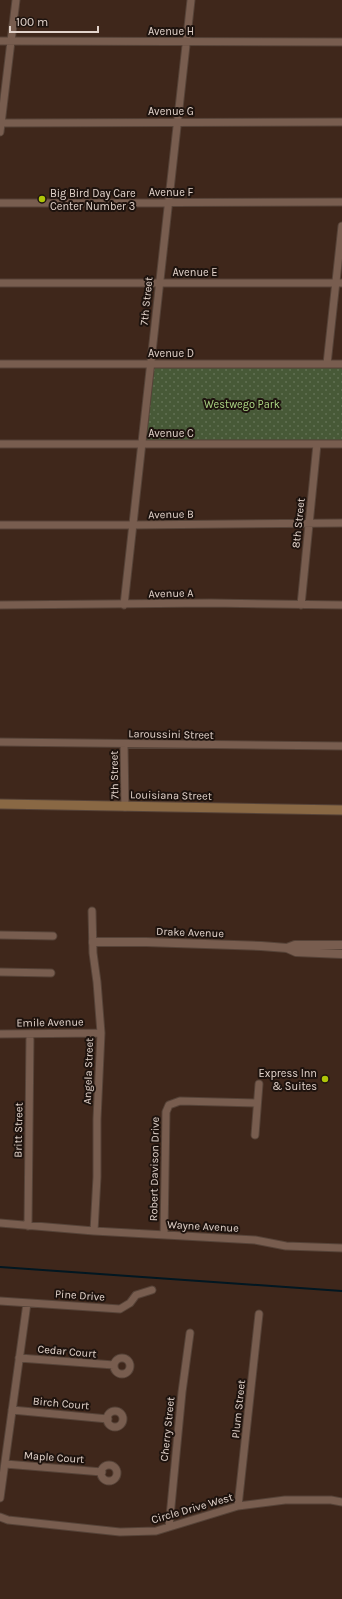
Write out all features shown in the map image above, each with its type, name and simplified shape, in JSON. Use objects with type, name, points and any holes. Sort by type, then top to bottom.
[{"type":"main road","name":"Louisiana Street","points":[[0,804],[342,810]]},
{"type":"street","points":[[0,132],[16,0]]},
{"type":"street","name":"7th Street","points":[[124,605],[191,0]]},
{"type":"street","name":"Avenue H","points":[[0,41],[186,43],[342,42]]},
{"type":"street","name":"Avenue G","points":[[0,123],[342,122]]},
{"type":"street","name":"Avenue F","points":[[0,202],[342,202]]},
{"type":"street","points":[[327,364],[339,283],[342,226]]},
{"type":"street","name":"Avenue E","points":[[0,283],[339,283]]},
{"type":"street","name":"Avenue D","points":[[0,364],[342,364]]},
{"type":"street","name":"Avenue C","points":[[0,444],[342,444]]},
{"type":"street","name":"8th Street","points":[[301,604],[318,444]]},
{"type":"street","name":"Avenue B","points":[[0,525],[342,523]]},
{"type":"street","name":"Avenue A","points":[[0,605],[211,603],[342,605]]},
{"type":"street","name":"Laroussini Street","points":[[0,742],[342,746]]},
{"type":"street","name":"7th Street","points":[[124,744],[125,807]]},
{"type":"street","name":"Angela Street","points":[[92,911],[100,1032],[97,1118],[98,1177],[94,1231]]},
{"type":"street","points":[[0,935],[53,936]]},
{"type":"street","name":"Drake Avenue","points":[[93,942],[146,942],[261,946],[287,948],[296,952],[342,954]]},
{"type":"street","name":"Drake Avenue","points":[[287,948],[295,945],[342,945]]},
{"type":"street","points":[[0,972],[51,973]]},
{"type":"street","name":"Emile Avenue","points":[[0,1034],[100,1032]]},
{"type":"street","name":"Britt Street","points":[[28,1226],[30,1034]]},
{"type":"street","points":[[255,1135],[259,1084]]},
{"type":"street","name":"Robert Davison Drive","points":[[164,1235],[166,1112],[170,1105],[180,1101],[257,1103]]},
{"type":"street","name":"Wayne Avenue","points":[[0,1223],[94,1231],[255,1240],[286,1246],[342,1248]]},
{"type":"street","name":"Pine Drive","points":[[0,1301],[120,1309],[130,1303],[136,1295],[152,1290]]},
{"type":"street","points":[[0,1498],[27,1303]]},
{"type":"street","name":"Plum Street","points":[[238,1506],[259,1314]]},
{"type":"street","name":"Cherry Street","points":[[169,1527],[182,1392],[190,1333]]},
{"type":"street","name":"Cedar Court","points":[[19,1358],[114,1365]]},
{"type":"street","name":"Birch Court","points":[[12,1410],[108,1418]]},
{"type":"street","name":"Maple Court","points":[[5,1464],[102,1472]]},
{"type":"street","name":"Circle Drive West","points":[[0,1517],[8,1520],[120,1532],[156,1531],[238,1506],[285,1500],[331,1500],[342,1502]]},
{"type":"green space","name":"Westwego Park","points":[[150,364],[342,364],[342,444],[142,444]]},
{"type":"waterway","points":[[0,1267],[342,1291]]},
{"type":"place","name":"Big Bird Day Care Center Number 3","points":[[42,199]]},
{"type":"place","name":"Express Inn & Suites","points":[[325,1079]]}]
